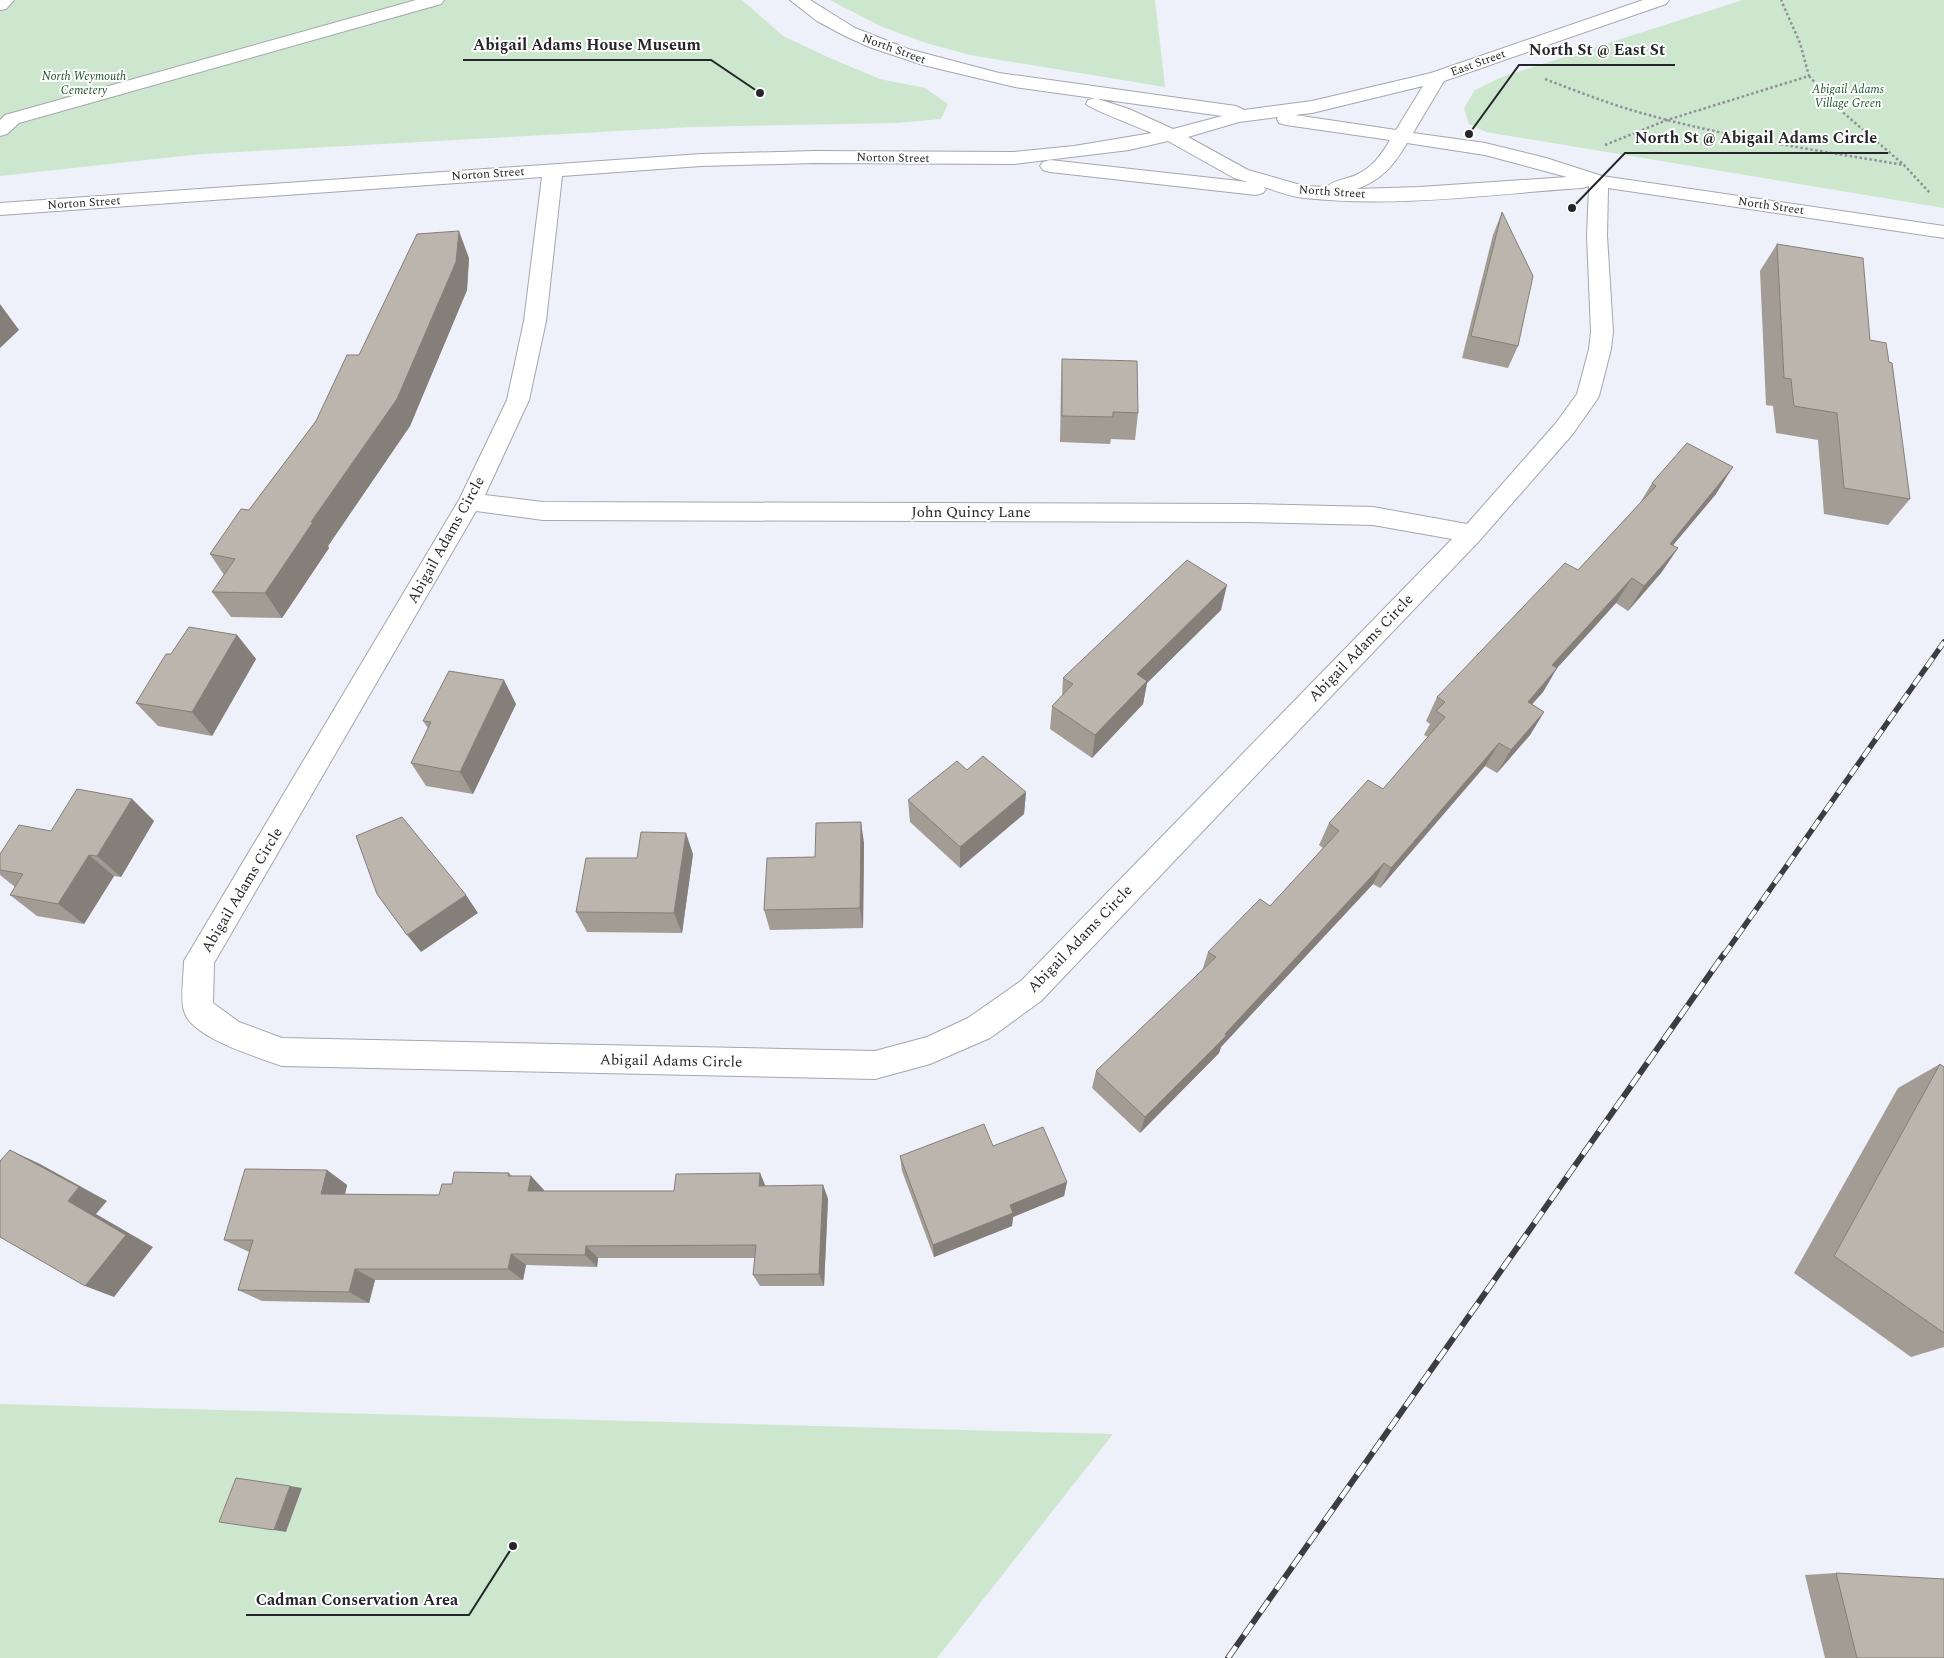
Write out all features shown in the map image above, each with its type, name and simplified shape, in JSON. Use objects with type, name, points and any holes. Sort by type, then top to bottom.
[{"type":"street","points":[[0,5],[5,0]]},
{"type":"street","points":[[1,102],[4,124],[435,0]]},
{"type":"street","name":"North Street","points":[[799,0],[838,26],[880,46],[945,67],[1041,88],[1096,104],[1122,113],[1171,135],[1241,174],[1303,192],[1366,195],[1420,194],[1599,181]]},
{"type":"street","name":"East Street","points":[[1253,114],[1312,107],[1437,77],[1660,0]]},
{"type":"street","name":"East Street","points":[[1303,192],[1347,186],[1363,180],[1377,171],[1387,161],[1437,77]]},
{"type":"street","name":"North Street","points":[[997,78],[1456,144],[1512,155],[1599,181],[1944,232]]},
{"type":"street","name":"Norton Street","points":[[0,209],[553,169],[764,158],[977,159],[1074,152],[1171,135],[1253,114]]},
{"type":"street","name":"Norton Street","points":[[977,159],[1303,192]]},
{"type":"street","name":"Abigail Adams Circle","points":[[553,169],[535,321],[518,400],[470,502],[199,962],[198,1010],[229,1033],[282,1052],[875,1065],[930,1050],[980,1028],[1031,990],[1472,534],[1564,429],[1588,396],[1600,349],[1602,332],[1597,236],[1599,181]]},
{"type":"street","name":"John Quincy Lane","points":[[470,502],[543,511],[1236,513],[1373,516],[1472,534]]},
{"type":"path","points":[[1781,0],[1800,44],[1808,76],[1839,109],[1904,165],[1932,195]]},
{"type":"path","points":[[1597,148],[1667,120],[1808,76]]},
{"type":"path","points":[[1542,77],[1601,100],[1667,120],[1832,153],[1904,165]]},
{"type":"green space","name":"North Weymouth Cemetery","points":[[0,0],[742,0],[783,36],[880,79],[925,88],[948,104],[941,119],[896,123],[691,127],[201,154],[0,176]]},
{"type":"green space","points":[[830,0],[1155,0],[1165,87],[970,55],[926,43],[880,26]]},
{"type":"green space","name":"Abigail Adams Village Green","points":[[1743,0],[1944,0],[1944,208],[1486,132],[1469,124],[1464,108],[1475,90],[1502,77]]},
{"type":"green space","points":[[0,1404],[1113,1434],[937,1658],[0,1658]]},
{"type":"building","points":[[1502,212],[1533,276],[1518,346],[1471,336]]},
{"type":"building","points":[[459,231],[456,262],[397,399],[311,522],[313,522],[265,593],[212,592],[235,559],[210,554],[241,509],[249,510],[316,421],[347,355],[359,355],[417,234]]},
{"type":"building","points":[[1777,244],[1863,258],[1870,340],[1886,343],[1889,362],[1892,363],[1910,499],[1844,488],[1837,413],[1794,406],[1791,379],[1784,378]]},
{"type":"building","points":[[1062,359],[1137,361],[1138,413],[1113,412],[1113,417],[1062,416]]},
{"type":"building","points":[[1687,443],[1733,467],[1670,544],[1678,548],[1644,586],[1632,578],[1552,665],[1557,668],[1528,702],[1544,712],[1511,750],[1499,743],[1391,868],[1384,863],[1225,1034],[1226,1036],[1145,1117],[1096,1071],[1216,957],[1208,952],[1260,899],[1270,906],[1339,831],[1329,823],[1368,780],[1383,789],[1445,717],[1436,711],[1445,702],[1437,697],[1565,563],[1578,570],[1656,486],[1652,483]]},
{"type":"building","points":[[1187,560],[1227,585],[1137,674],[1147,681],[1095,735],[1052,706],[1073,684],[1063,678]]},
{"type":"building","points":[[189,627],[237,635],[192,712],[136,703],[166,654],[171,654]]},
{"type":"building","points":[[449,671],[504,680],[460,772],[411,763],[431,722],[423,721]]},
{"type":"building","points":[[983,756],[1026,792],[960,847],[908,800],[957,761],[967,770]]},
{"type":"building","points":[[77,789],[132,799],[97,856],[89,855],[58,904],[10,895],[23,874],[0,870],[0,854],[19,825],[51,831]]},
{"type":"building","points":[[402,817],[466,895],[407,935],[377,894],[356,836]]},
{"type":"building","points":[[861,822],[860,908],[764,910],[767,858],[815,857],[816,823]]},
{"type":"building","points":[[641,832],[686,833],[674,913],[576,912],[586,858],[637,858]]},
{"type":"building","points":[[1940,1064],[1944,1067],[1944,1333],[1834,1256]]},
{"type":"building","points":[[984,1124],[993,1146],[1043,1127],[1067,1182],[1010,1205],[1013,1213],[933,1245],[900,1156]]},
{"type":"building","points":[[10,1150],[79,1187],[68,1201],[126,1235],[85,1286],[0,1237],[0,1161]]},
{"type":"building","points":[[245,1169],[327,1170],[321,1194],[439,1195],[442,1184],[452,1184],[454,1172],[509,1173],[508,1176],[531,1176],[528,1191],[674,1191],[676,1174],[760,1173],[759,1186],[823,1185],[819,1274],[753,1275],[756,1245],[586,1246],[585,1255],[511,1254],[508,1269],[355,1269],[349,1292],[238,1290],[253,1240],[224,1240]]},
{"type":"building","points":[[236,1478],[290,1486],[274,1530],[219,1522]]},
{"type":"building","points":[[1836,1573],[1944,1579],[1944,1658],[1857,1658]]},
{"type":"railway","points":[[1724,955],[1944,642]]},
{"type":"railway","points":[[1228,1658],[1724,954]]},
{"type":"place","name":"Abigail Adams House Museum","points":[[760,93]]},
{"type":"place","name":"North St @ East St","points":[[1469,134]]},
{"type":"place","name":"North St @ Abigail Adams Circle","points":[[1572,208]]},
{"type":"place","name":"Cadman Conservation Area","points":[[513,1546]]}]
